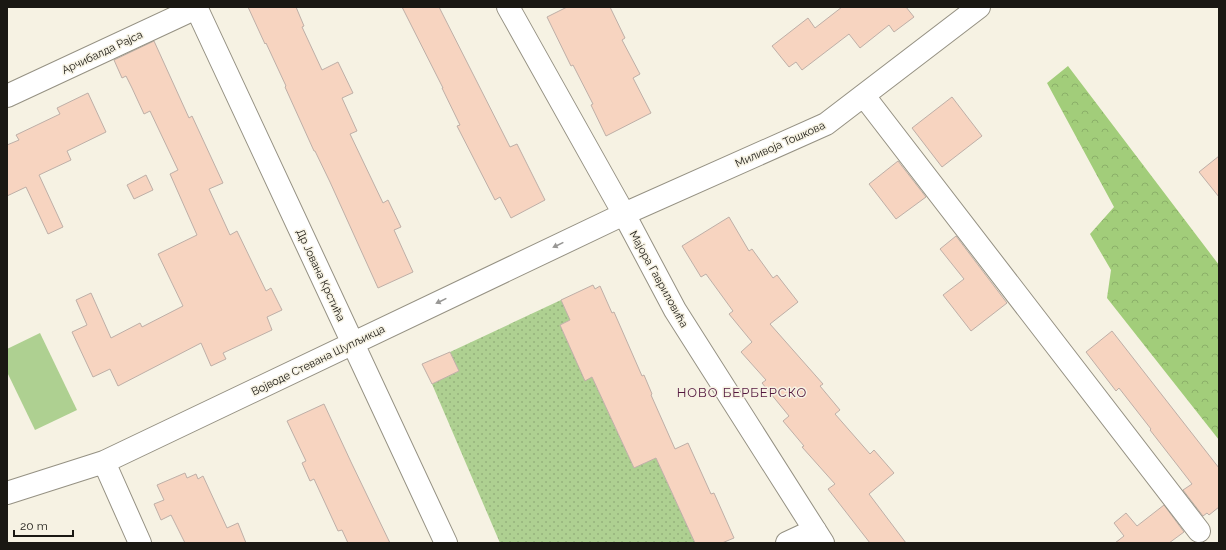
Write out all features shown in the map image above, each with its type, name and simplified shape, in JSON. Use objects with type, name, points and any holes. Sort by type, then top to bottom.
[{"type":"street","name":"Мајора Гавриловића","points":[[508,7],[624,214],[675,310],[819,537]]},
{"type":"street","name":"Миливоја Тошкова","points":[[624,214],[826,124],[979,7]]},
{"type":"street","name":"Арчибалда Рајса","points":[[7,96],[196,8]]},
{"type":"street","name":"Др Јована Крстића","points":[[196,8],[446,543]]},
{"type":"street","points":[[864,96],[1199,531]]},
{"type":"street","name":"Војводе Стевана Шупљикца","points":[[7,493],[104,462],[624,214]]},
{"type":"street","points":[[104,462],[140,543]]},
{"type":"street","points":[[787,543],[819,537]]},
{"type":"green space","points":[[1068,66],[1219,265],[1219,440],[1107,298],[1111,270],[1090,234],[1114,207],[1047,83]]},
{"type":"green space","points":[[561,300],[570,320],[560,325],[585,380],[592,377],[634,468],[656,458],[695,543],[500,543],[432,384],[459,371],[450,352]]},
{"type":"green space","points":[[40,333],[77,410],[35,430],[7,372],[7,349]]},
{"type":"building","points":[[248,7],[296,7],[304,26],[302,27],[322,70],[338,62],[353,93],[342,98],[357,131],[350,134],[383,203],[388,200],[401,227],[394,230],[413,272],[378,288],[330,182],[314,151],[285,87],[286,86]]},
{"type":"building","points":[[402,7],[439,7],[510,147],[517,144],[545,200],[511,218],[500,197],[495,200],[457,126],[460,125],[443,88]]},
{"type":"building","points":[[567,7],[610,7],[625,38],[622,40],[640,74],[633,78],[651,113],[606,136],[591,105],[593,104],[573,65],[571,66],[547,17]]},
{"type":"building","points":[[842,7],[906,7],[914,17],[894,32],[889,25],[860,48],[849,34],[802,70],[796,62],[789,67],[772,46],[808,18],[815,28]]},
{"type":"building","points":[[154,41],[189,118],[192,116],[223,183],[209,189],[230,235],[237,231],[266,291],[271,288],[282,310],[267,317],[272,330],[223,353],[226,359],[211,366],[201,343],[118,386],[110,369],[93,377],[72,332],[87,325],[76,300],[91,293],[111,338],[140,323],[142,327],[183,306],[158,254],[197,235],[170,174],[178,170],[150,111],[144,114],[126,76],[122,78],[114,60]]},
{"type":"building","points":[[88,93],[106,132],[67,151],[71,160],[39,175],[63,227],[48,234],[26,187],[7,196],[7,145],[19,140],[16,135],[60,114],[57,108]]},
{"type":"building","points":[[952,97],[982,136],[942,167],[912,128]]},
{"type":"building","points":[[1219,156],[1219,197],[1199,172]]},
{"type":"building","points":[[898,161],[926,197],[896,219],[869,184]]},
{"type":"building","points":[[146,175],[153,190],[134,199],[127,185]]},
{"type":"building","points":[[729,217],[749,251],[752,249],[773,278],[777,275],[798,302],[770,324],[823,384],[820,386],[840,410],[835,414],[870,454],[874,450],[894,473],[869,494],[906,543],[870,543],[828,489],[835,484],[802,447],[804,446],[783,421],[789,416],[762,383],[766,380],[741,352],[752,342],[729,314],[733,311],[706,274],[701,277],[682,246]]},
{"type":"building","points":[[956,236],[1007,303],[971,331],[943,295],[964,279],[940,249]]},
{"type":"building","points":[[593,285],[595,289],[600,286],[612,313],[614,312],[642,376],[644,375],[652,394],[651,395],[675,449],[688,443],[711,494],[714,493],[734,538],[722,543],[695,543],[656,458],[634,468],[592,377],[585,381],[560,325],[570,320],[561,300]]},
{"type":"building","points":[[1112,331],[1219,468],[1219,507],[1209,515],[1207,513],[1203,516],[1183,490],[1192,484],[1119,388],[1116,391],[1086,352]]},
{"type":"building","points":[[450,352],[459,371],[432,384],[422,364]]},
{"type":"building","points":[[324,404],[390,543],[348,543],[342,530],[338,531],[314,479],[310,481],[302,463],[306,461],[287,421]]},
{"type":"building","points":[[185,473],[187,478],[196,474],[198,479],[203,476],[227,528],[238,523],[246,543],[185,543],[171,515],[161,520],[154,504],[164,500],[157,485]]},
{"type":"building","points":[[1164,505],[1184,532],[1169,543],[1115,543],[1124,536],[1114,523],[1126,513],[1137,526]]},
{"type":"district","name":"НОВО БЕРБЕРСКО","points":[[742,392]]}]
